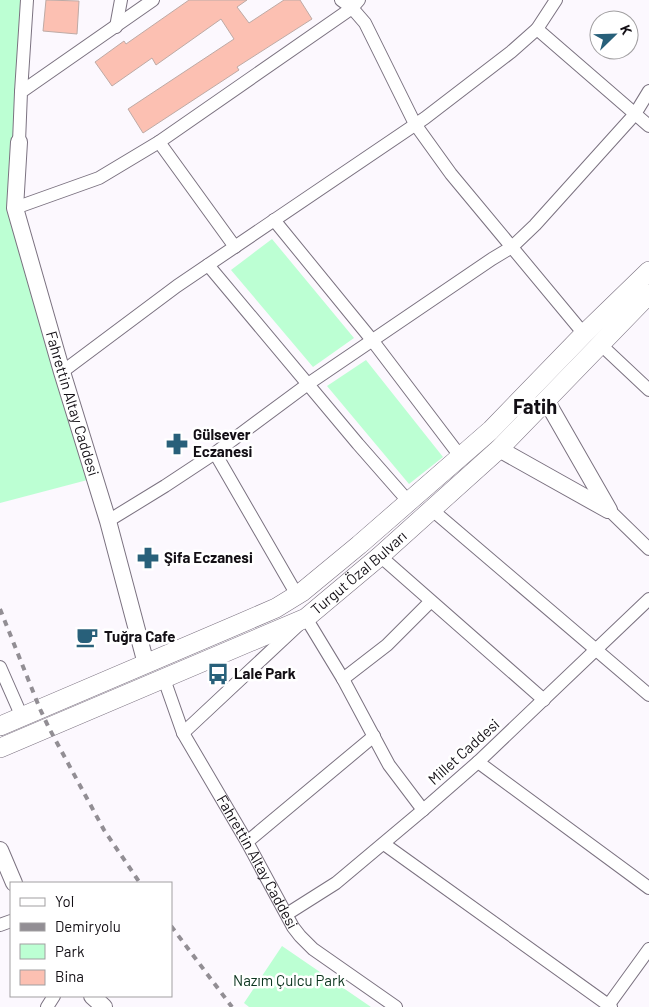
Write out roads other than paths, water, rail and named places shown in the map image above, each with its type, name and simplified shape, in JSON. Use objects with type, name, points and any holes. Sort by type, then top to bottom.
[{"type":"main road","name":"Turgut Özal Bulvarı","points":[[0,748],[306,618],[380,556],[499,449],[546,400],[592,339],[649,271]]},
{"type":"main road","name":"Turgut Özal Bulvarı","points":[[0,726],[276,608],[297,595],[321,578],[592,339],[649,294]]},
{"type":"street","points":[[19,142],[27,0]]},
{"type":"street","points":[[116,27],[121,0]]},
{"type":"street","points":[[21,92],[153,0]]},
{"type":"street","points":[[341,0],[356,4],[415,124],[451,174],[592,339],[649,390]]},
{"type":"street","points":[[62,372],[177,286],[415,124],[511,52],[537,29],[556,0]]},
{"type":"street","points":[[15,208],[99,178],[159,142],[356,4]]},
{"type":"street","points":[[537,29],[649,126]]},
{"type":"street","points":[[108,520],[215,453],[308,384],[512,247],[535,225],[635,114],[649,91]]},
{"type":"street","name":"Fahrettin Altay Caddesi","points":[[19,142],[15,208],[62,372],[108,520],[146,664]]},
{"type":"street","points":[[159,142],[234,247]]},
{"type":"street","points":[[274,220],[372,340],[460,456]]},
{"type":"street","points":[[208,265],[408,501]]},
{"type":"street","points":[[546,400],[609,510]]},
{"type":"street","points":[[499,449],[609,510],[649,548]]},
{"type":"street","points":[[215,453],[297,595]]},
{"type":"street","points":[[431,509],[649,694]]},
{"type":"street","points":[[380,556],[430,602],[544,700]]},
{"type":"street","name":"Millet Caddesi","points":[[287,914],[336,883],[384,844],[478,762],[649,599]]},
{"type":"street","points":[[343,679],[380,651],[430,602]]},
{"type":"street","points":[[183,733],[306,618],[343,679],[390,765],[423,810]]},
{"type":"street","points":[[0,667],[22,717]]},
{"type":"street","name":"Fahrettin Altay Caddesi","points":[[164,679],[183,733],[247,842],[293,927],[313,949],[396,1007]]},
{"type":"street","points":[[247,842],[374,736]]},
{"type":"street","points":[[478,762],[649,888]]},
{"type":"street","points":[[384,844],[609,1006],[649,949]]},
{"type":"street","points":[[0,850],[14,882]]},
{"type":"street","points":[[93,997],[104,1007]]},
{"type":"railway","points":[[0,609],[49,728],[104,830],[139,882]]},
{"type":"railway","points":[[172,927],[232,1007]]},
{"type":"place","name":"Gülsever Eczanesi","points":[[177,444]]},
{"type":"place","name":"Şifa Eczanesi","points":[[148,558]]},
{"type":"place","name":"Tuğra Cafe","points":[[87,637]]},
{"type":"place","name":"Lale Park","points":[[218,674]]},
{"type":"district","name":"Fatih","points":[[535,407]]},
{"type":"park label","name":"Nazım Çulcu Park","points":[[289,981]]}]
